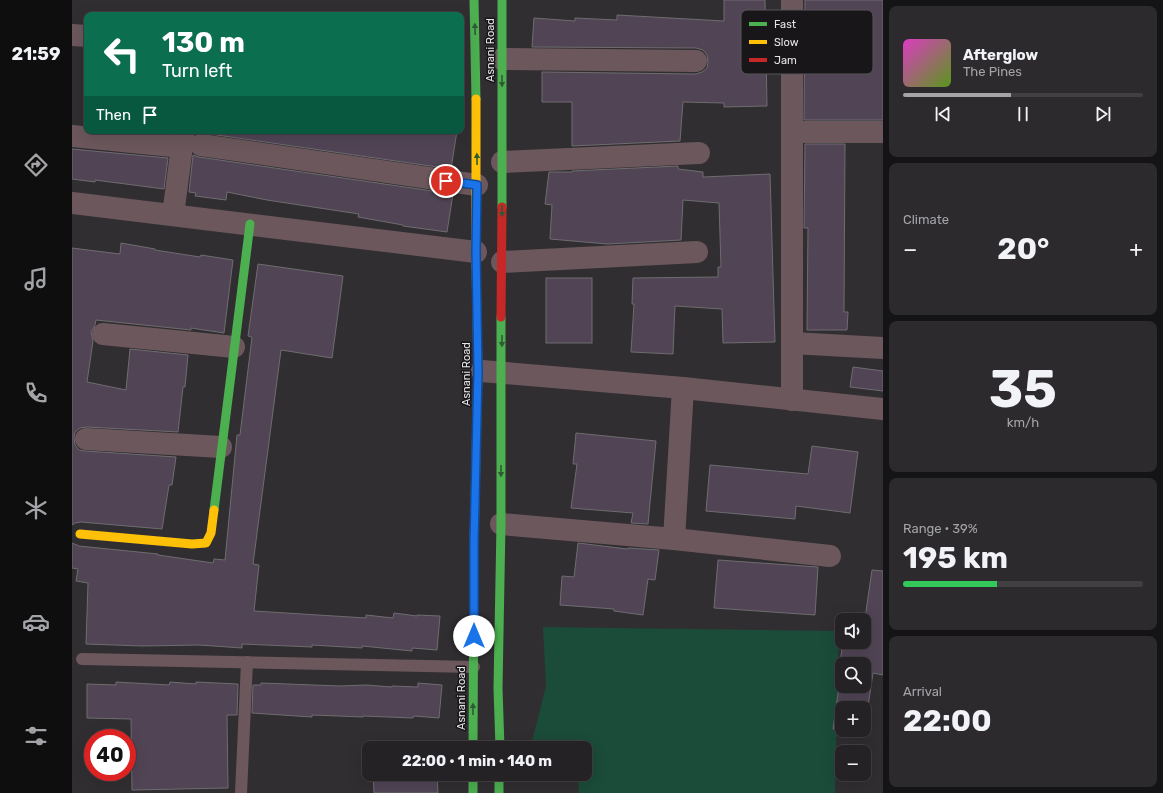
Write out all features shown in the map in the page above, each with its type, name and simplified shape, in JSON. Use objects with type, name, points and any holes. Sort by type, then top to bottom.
[{"type":"street","name":"Asnani Road","points":[[473,741],[474,543],[478,371],[476,252],[477,185],[468,72],[474,0]]},
{"type":"street","name":"Asnani Road","points":[[500,741],[498,688],[502,372],[502,0]]},
{"type":"street","points":[[72,35],[84,36]]},
{"type":"street","points":[[502,59],[696,61]]},
{"type":"street","points":[[792,74],[792,400]]},
{"type":"street","points":[[792,132],[883,132]]},
{"type":"street","points":[[72,136],[189,141],[477,185]]},
{"type":"street","points":[[173,215],[189,141]]},
{"type":"street","points":[[502,162],[699,153]]},
{"type":"street","points":[[72,203],[476,252]]},
{"type":"street","points":[[80,534],[192,544],[206,543],[211,533],[250,224]]},
{"type":"street","points":[[502,262],[697,252]]},
{"type":"street","points":[[103,334],[234,347]]},
{"type":"street","points":[[792,344],[883,348]]},
{"type":"street","points":[[478,371],[683,388],[883,409]]},
{"type":"street","points":[[674,539],[683,388]]},
{"type":"street","points":[[86,439],[221,447]]},
{"type":"street","points":[[501,524],[674,539],[830,556]]},
{"type":"street","points":[[473,781],[473,793]]},
{"type":"street","points":[[499,781],[499,793]]},
{"type":"lane","points":[[82,659],[474,668]]},
{"type":"lane","points":[[241,793],[247,662]]},
{"type":"green space","points":[[543,627],[835,631],[835,649],[839,649],[838,657],[835,657],[835,693],[837,693],[837,701],[835,701],[835,737],[836,737],[835,793],[579,793],[578,781],[592,781],[592,741],[532,741],[546,686]]},
{"type":"building","points":[[724,0],[765,0],[765,10],[741,10],[741,74],[766,74],[767,106],[724,107],[724,103],[683,102],[680,141],[572,146],[572,102],[542,102],[542,72],[696,74],[707,68],[708,62],[707,55],[703,50],[696,48],[532,47],[534,18],[575,21],[575,18],[617,20],[617,15],[724,21]]},
{"type":"building","points":[[805,0],[883,0],[883,120],[804,120],[804,74],[873,74],[873,10],[805,10]]},
{"type":"building","points":[[210,134],[457,134],[451,169]]},
{"type":"building","points":[[805,144],[845,144],[844,312],[848,312],[847,330],[807,330],[808,228],[804,228]]},
{"type":"building","points":[[72,149],[168,158],[164,189],[95,180],[95,182],[72,179]]},
{"type":"building","points":[[193,155],[453,194],[447,232],[403,226],[358,217],[359,214],[267,200],[227,192],[226,200],[195,196],[196,193],[189,192]]},
{"type":"building","points":[[678,166],[678,169],[703,172],[703,177],[770,174],[775,342],[723,343],[722,309],[675,306],[673,354],[631,352],[634,304],[632,304],[633,278],[718,277],[718,267],[721,267],[719,203],[683,200],[681,240],[607,244],[550,239],[552,205],[545,204],[549,172]]},
{"type":"building","points":[[121,243],[200,257],[201,255],[233,260],[224,333],[191,328],[191,330],[96,320],[91,332],[93,341],[87,382],[126,390],[130,349],[188,355],[178,432],[87,427],[80,428],[75,432],[74,438],[75,445],[79,450],[176,457],[172,485],[169,485],[162,529],[81,522],[72,525],[72,248],[120,254]]},
{"type":"building","points":[[258,264],[343,276],[332,358],[281,350],[253,564],[259,565],[254,611],[366,618],[366,615],[393,618],[394,613],[417,616],[440,616],[437,650],[412,648],[412,651],[362,646],[362,648],[312,645],[312,647],[242,644],[242,648],[199,645],[143,646],[86,644],[88,583],[76,581],[78,569],[72,568],[72,543],[79,546],[158,554],[213,563],[214,559],[225,560],[237,435],[240,435],[252,337],[248,336]]},
{"type":"building","points":[[546,278],[592,278],[592,343],[546,343]]},
{"type":"building","points":[[853,367],[883,371],[883,391],[850,387]]},
{"type":"building","points":[[576,433],[656,441],[648,524],[631,523],[633,513],[571,508],[577,464],[573,464]]},
{"type":"building","points":[[812,446],[858,452],[850,513],[796,506],[795,519],[706,511],[710,465],[808,474]]},
{"type":"building","points":[[578,543],[627,549],[659,550],[655,580],[648,579],[643,615],[614,611],[614,609],[560,605],[562,576],[574,577]]},
{"type":"building","points":[[718,560],[818,567],[815,615],[714,608]]},
{"type":"building","points":[[872,570],[883,571],[883,675],[873,673],[871,687],[871,657],[841,657],[842,649],[871,649],[871,613],[866,613]]},
{"type":"building","points":[[116,682],[169,685],[170,682],[196,684],[196,682],[238,684],[237,715],[227,715],[228,788],[132,790],[132,781],[136,781],[136,729],[131,729],[131,719],[87,718],[87,684],[116,685]]},
{"type":"building","points":[[261,683],[340,686],[366,685],[392,687],[418,687],[418,683],[442,685],[439,718],[414,716],[413,718],[312,715],[312,717],[252,713],[253,685],[261,685]]},
{"type":"building","points":[[838,693],[870,693],[869,701],[837,701]]},
{"type":"building","points":[[835,715],[835,729],[833,729]]},
{"type":"building","points":[[373,781],[437,781],[438,793],[374,793]]},
{"type":"traffic: fast","points":[[474,0],[476,99]]},
{"type":"traffic: fast","points":[[502,0],[502,207]]},
{"type":"traffic: fast","points":[[214,510],[250,224]]},
{"type":"traffic: fast","points":[[473,741],[474,543],[478,371],[476,267]]},
{"type":"traffic: fast","points":[[500,741],[498,688],[501,524],[501,317]]},
{"type":"traffic: fast","points":[[473,781],[473,793]]},
{"type":"traffic: fast","points":[[499,781],[499,793]]},
{"type":"traffic: slow","points":[[476,99],[476,267]]},
{"type":"traffic: slow","points":[[80,534],[192,544],[206,543],[211,533],[214,510]]},
{"type":"traffic: jam","points":[[501,317],[502,207]]},
{"type":"route","points":[[446,181],[477,185],[476,252],[478,371],[474,543],[474,636]]}]
